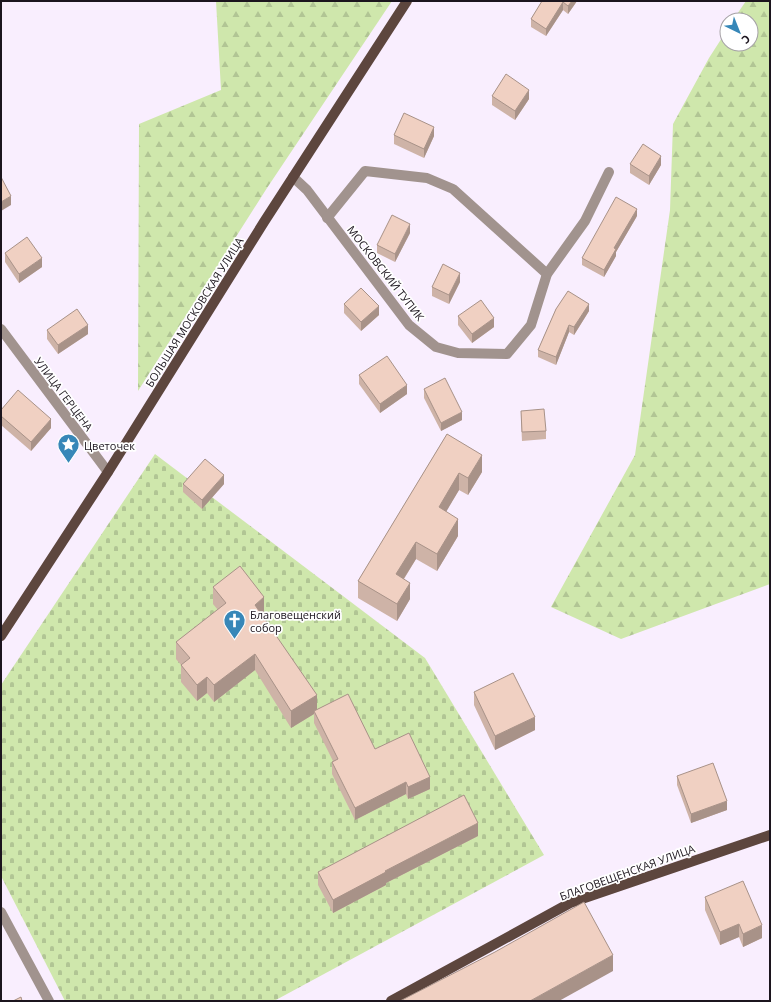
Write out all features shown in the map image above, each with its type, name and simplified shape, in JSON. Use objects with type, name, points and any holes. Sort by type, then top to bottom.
[{"type":"main road","name":"БОЛЬШАЯ МОСКОВСКАЯ УЛИЦА","points":[[1,636],[108,472],[293,177],[407,1]]},
{"type":"main road","name":"БЛАГОВЕЩЕНСКАЯ УЛИЦА","points":[[391,1001],[570,903],[770,835]]},
{"type":"street","points":[[327,218],[364,171],[427,178],[453,189],[547,274]]},
{"type":"street","name":"МОСКОВСКИЙ ТУПИК","points":[[293,177],[307,190],[409,325],[436,347],[458,353],[507,354],[531,325],[547,274],[585,221],[609,172]]},
{"type":"street","name":"УЛИЦА ГЕРЦЕНА","points":[[1,329],[108,472]]},
{"type":"street","points":[[1,912],[49,1001]]},
{"type":"green space","points":[[216,1],[392,1],[267,188],[138,391],[139,124],[221,90]]},
{"type":"green space","points":[[746,1],[770,1],[770,584],[621,639],[551,607],[635,455],[670,210],[673,124],[719,42],[719,52],[759,52],[759,12],[738,12]]},
{"type":"green space","points":[[155,454],[425,658],[544,855],[274,1001],[65,1001],[1,876],[1,685]]},
{"type":"building","points":[[542,1],[572,1],[568,6],[563,2],[546,29],[531,19]]},
{"type":"building","points":[[506,74],[529,90],[515,111],[492,96]]},
{"type":"building","points":[[404,113],[434,127],[424,149],[394,135]]},
{"type":"building","points":[[643,144],[661,156],[649,176],[630,164]]},
{"type":"building","points":[[1,177],[11,196],[1,202]]},
{"type":"building","points":[[616,197],[637,209],[614,248],[616,249],[604,270],[582,258]]},
{"type":"building","points":[[392,215],[410,224],[395,254],[377,245]]},
{"type":"building","points":[[27,237],[42,258],[19,274],[5,253]]},
{"type":"building","points":[[443,264],[460,273],[449,295],[432,287]]},
{"type":"building","points":[[361,288],[379,306],[361,322],[344,304]]},
{"type":"building","points":[[568,291],[589,304],[574,327],[569,325],[556,357],[538,350],[556,309]]},
{"type":"building","points":[[481,300],[494,318],[472,334],[458,316]]},
{"type":"building","points":[[77,309],[88,325],[58,345],[47,330]]},
{"type":"building","points":[[387,356],[407,385],[380,404],[359,375]]},
{"type":"building","points":[[445,378],[462,412],[441,423],[424,389]]},
{"type":"building","points":[[18,390],[51,419],[31,442],[1,416],[1,410]]},
{"type":"building","points":[[544,409],[546,431],[522,432],[521,411]]},
{"type":"building","points":[[447,434],[482,455],[468,478],[459,473],[439,507],[458,519],[437,554],[416,542],[396,574],[410,583],[397,604],[358,581]]},
{"type":"building","points":[[205,459],[224,475],[202,500],[183,484]]},
{"type":"building","name":"Благовещенский собор","points":[[240,566],[264,597],[255,605],[317,695],[291,711],[255,654],[214,685],[207,677],[197,685],[181,665],[190,658],[176,642],[226,603],[213,587]]},
{"type":"building","points":[[513,673],[535,717],[495,736],[474,692]]},
{"type":"building","points":[[348,694],[375,749],[409,733],[430,777],[408,787],[406,782],[355,808],[332,762],[338,759],[314,711]]},
{"type":"building","points":[[713,763],[727,801],[691,814],[677,776]]},
{"type":"building","points":[[464,795],[478,823],[385,871],[386,872],[333,900],[318,872]]},
{"type":"building","points":[[743,881],[762,925],[743,934],[739,924],[720,932],[705,897]]},
{"type":"building","points":[[584,902],[613,955],[530,1001],[400,1001],[495,952]]},
{"type":"building","points":[[21,997],[22,1001],[13,1001]]},
{"type":"place","name":"Цветочек","points":[[69,464]]},
{"type":"place","name":"Благовещенский собор","points":[[234,640]]}]
